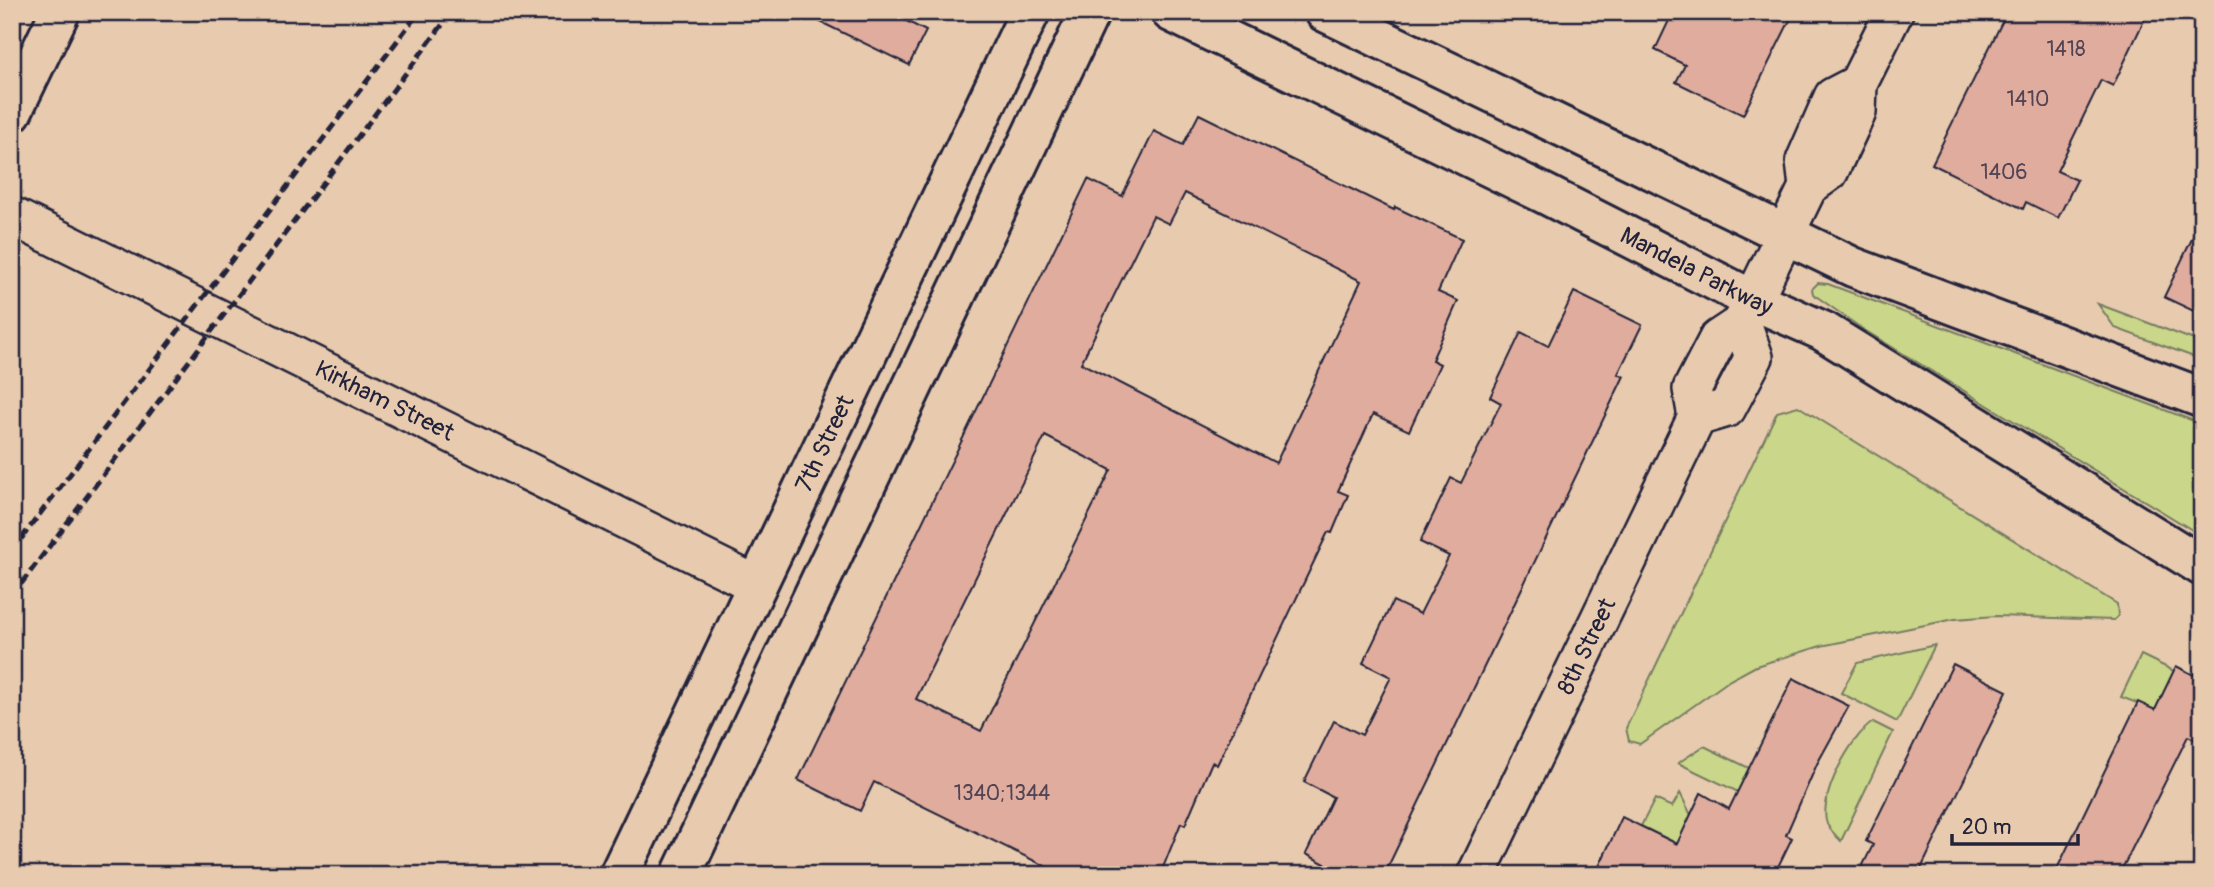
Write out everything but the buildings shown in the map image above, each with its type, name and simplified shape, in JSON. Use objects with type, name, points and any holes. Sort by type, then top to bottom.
[{"type":"main road","points":[[12,112],[60,12]]},
{"type":"main road","name":"7th Street","points":[[619,875],[1030,12]]},
{"type":"main road","points":[[681,875],[1090,12]]},
{"type":"main road","name":"Mandela Parkway","points":[[1171,12],[1545,194],[1748,312],[1823,331],[2202,566]]},
{"type":"main road","points":[[1325,12],[1853,267],[2202,398]]},
{"type":"street","points":[[1748,312],[1808,187],[1805,161],[1833,97],[1858,84],[1894,12]]},
{"type":"street","name":"Kirkham Street","points":[[12,216],[757,585]]},
{"type":"street","name":"8th Street","points":[[1476,875],[1697,417],[1727,408],[1754,357],[1748,312]]},
{"type":"green space","points":[[1818,283],[1828,284],[2202,424],[2202,536],[1861,328],[1813,294],[1812,289]]},
{"type":"green space","points":[[2098,304],[2202,343],[2202,360],[2115,328]]},
{"type":"green space","points":[[1798,406],[2117,604],[2118,616],[2114,620],[1996,616],[1955,619],[1821,646],[1756,666],[1730,680],[1640,744],[1629,741],[1626,728],[1777,412]]},
{"type":"green space","points":[[1935,645],[1897,722],[1841,693],[1857,663]]},
{"type":"green space","points":[[2141,655],[2174,671],[2155,710],[2121,697]]},
{"type":"green space","points":[[1873,722],[1893,732],[1841,841],[1827,824],[1825,813],[1831,784],[1855,740]]},
{"type":"green space","points":[[1704,746],[1749,768],[1738,792],[1678,763]]},
{"type":"green space","points":[[1680,793],[1691,815],[1680,845],[1641,826],[1655,799],[1672,807]]},
{"type":"railway","points":[[12,551],[419,12]]},
{"type":"railway","points":[[12,596],[452,12]]}]
